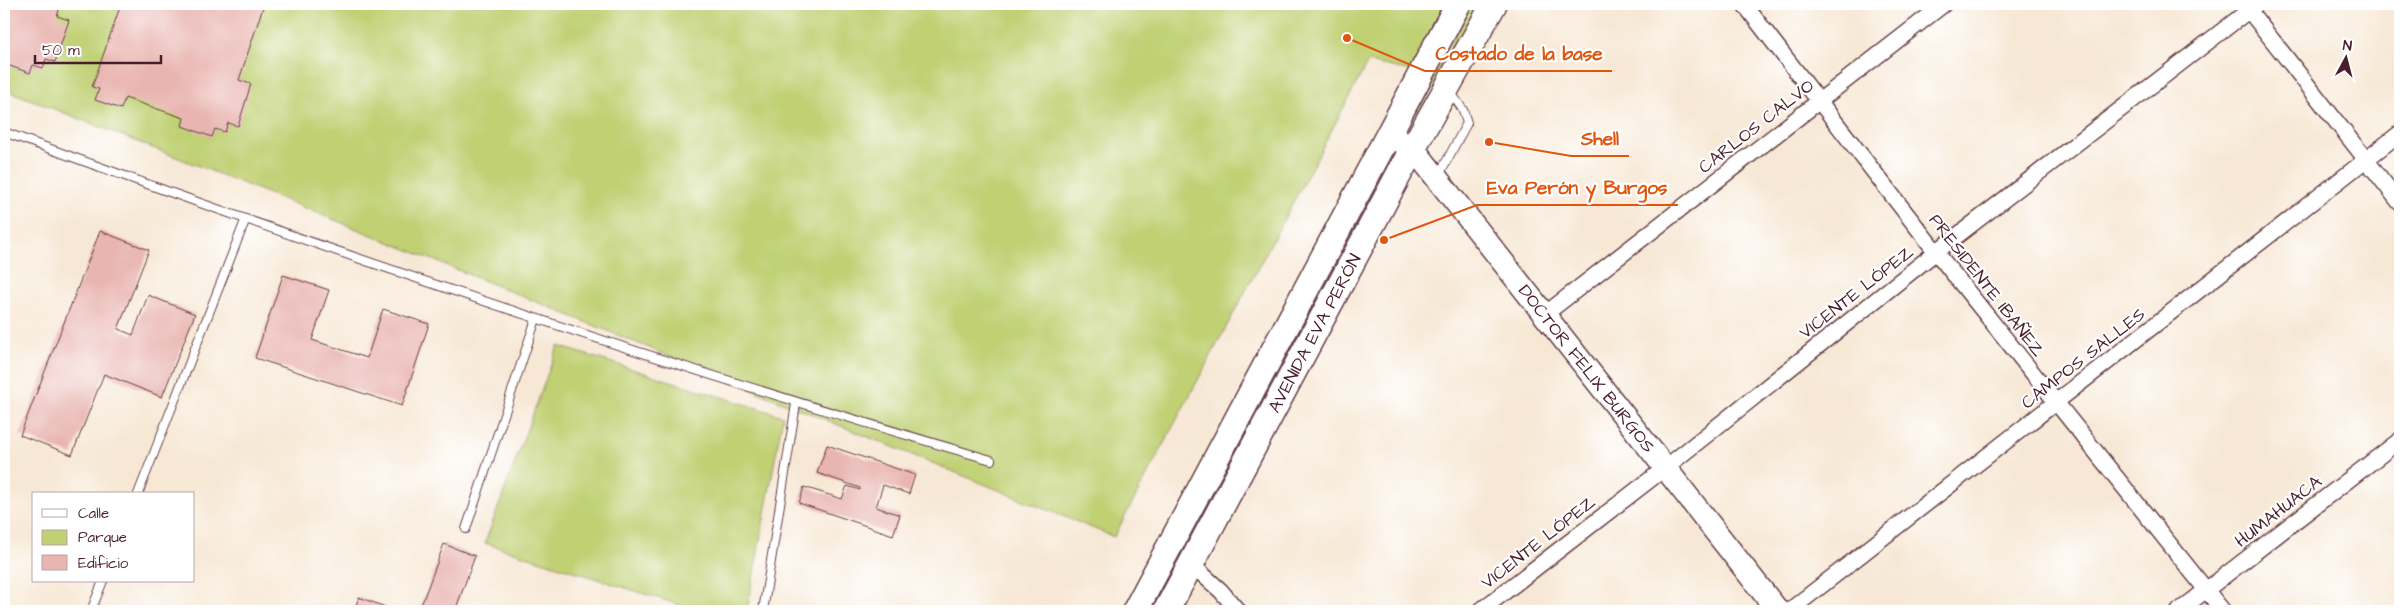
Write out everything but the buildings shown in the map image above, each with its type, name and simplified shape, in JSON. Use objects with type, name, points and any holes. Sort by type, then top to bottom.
[{"type":"main road","name":"AVENIDA EVA PERÓN","points":[[1135,611],[1458,4]]},
{"type":"main road","name":"AVENIDA EVA PERÓN","points":[[1166,611],[1413,148],[1494,4]]},
{"type":"street","name":"PRESIDENTE IBAÑEZ","points":[[1744,4],[1936,252],[2223,611]]},
{"type":"street","name":"CARLOS CALVO","points":[[1544,315],[1944,4]]},
{"type":"street","points":[[2250,6],[2400,203]]},
{"type":"street","name":"VICENTE LÓPEZ","points":[[1480,611],[1665,468],[1936,252],[2250,6]]},
{"type":"street","name":"CAMPOS SALLES","points":[[1789,611],[2400,133]]},
{"type":"street","name":"DOCTOR FELIX BURGOS","points":[[1388,135],[1413,148],[1778,611]]},
{"type":"street","name":"HUMAHUACA","points":[[2179,611],[2400,440]]},
{"type":"street","points":[[1191,564],[1221,591],[1238,611]]},
{"type":"lane","points":[[1437,178],[1467,123],[1464,110],[1448,87]]},
{"type":"lane","points":[[4,132],[245,221],[536,319],[796,404],[991,460]]},
{"type":"lane","points":[[139,492],[245,221]]},
{"type":"lane","points":[[466,529],[536,319]]},
{"type":"lane","points":[[763,611],[796,404]]},
{"type":"lane","points":[[91,611],[103,582]]},
{"type":"green space","points":[[4,4],[1452,4],[1421,73],[1368,62],[1114,537],[325,216],[4,89]]},
{"type":"green space","points":[[1471,4],[1478,4],[1419,114],[1415,112]]},
{"type":"green space","points":[[1382,171],[1387,173],[1153,611],[1148,611]]},
{"type":"green space","points":[[558,346],[783,416],[747,611],[698,611],[485,543]]},
{"type":"place","name":"Costado de la base","points":[[1347,38]]},
{"type":"place","name":"Shell","points":[[1489,142]]},
{"type":"place","name":"Eva Perón y Burgos","points":[[1384,240]]}]
